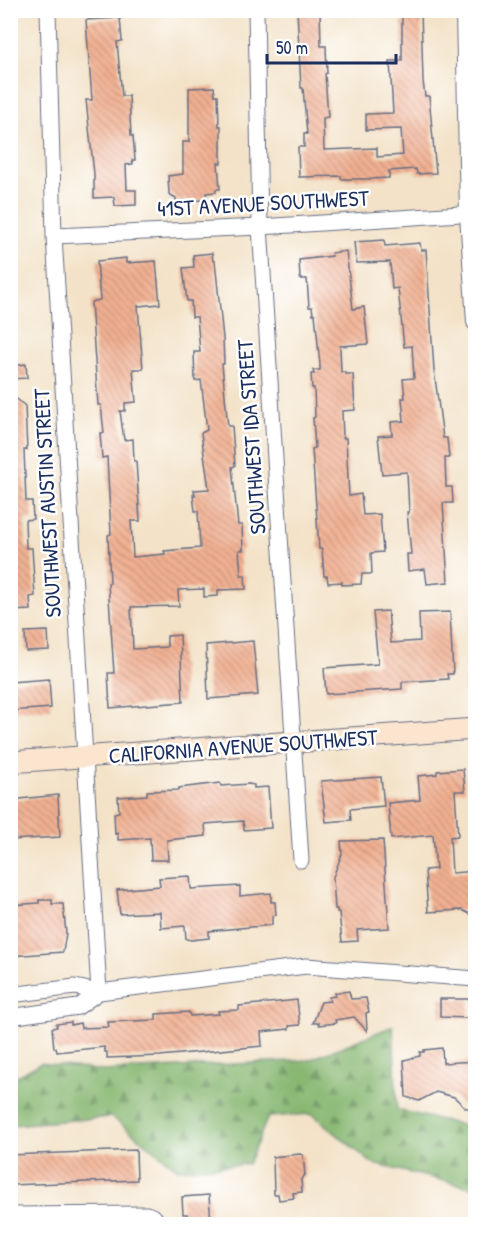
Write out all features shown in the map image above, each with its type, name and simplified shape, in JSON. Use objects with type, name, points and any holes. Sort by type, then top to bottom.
[{"type":"main road","name":"CALIFORNIA AVENUE SOUTHWEST","points":[[10,762],[476,729]]},
{"type":"street","name":"SOUTHWEST AUSTIN STREET","points":[[48,10],[54,236],[99,992]]},
{"type":"street","name":"SOUTHWEST IDA STREET","points":[[256,10],[260,227],[301,860]]},
{"type":"street","points":[[465,10],[476,322]]},
{"type":"street","name":"41ST AVENUE SOUTHWEST","points":[[54,236],[260,227],[472,213]]},
{"type":"street","points":[[10,995],[75,987],[99,992],[306,966],[476,979]]},
{"type":"street","points":[[10,1017],[78,1007],[99,992]]},
{"type":"street","points":[[10,1215],[131,1213],[147,1214],[156,1221]]},
{"type":"green space","points":[[393,1026],[397,1110],[462,1125],[475,1124],[475,1188],[373,1164],[312,1114],[268,1117],[248,1164],[178,1169],[112,1117],[11,1125],[11,1079],[41,1063],[103,1071],[309,1060]]},
{"type":"building","points":[[297,10],[320,10],[321,46],[326,46],[327,73],[325,74],[328,117],[323,118],[324,150],[377,148],[377,157],[403,155],[401,129],[366,130],[366,114],[393,113],[390,61],[402,61],[402,10],[421,10],[423,81],[425,96],[429,96],[436,173],[417,174],[416,169],[389,171],[389,178],[299,177],[298,147],[304,147],[304,134],[307,134],[303,88],[301,88]]},
{"type":"building","points":[[120,18],[122,41],[117,42],[122,96],[129,96],[135,160],[132,160],[133,164],[126,165],[127,190],[136,190],[136,205],[115,206],[114,197],[94,198],[94,174],[86,100],[92,100],[86,20]]},
{"type":"building","points":[[214,87],[215,95],[218,95],[219,126],[221,126],[221,163],[218,163],[220,189],[206,193],[207,200],[176,201],[176,198],[169,194],[168,176],[183,174],[183,142],[189,142],[189,88]]},
{"type":"building","points":[[384,240],[385,246],[420,243],[421,250],[426,250],[434,370],[443,438],[447,438],[449,458],[445,458],[446,487],[452,487],[453,503],[443,503],[448,582],[427,584],[425,569],[408,571],[407,554],[411,554],[407,512],[409,512],[407,472],[382,474],[378,436],[392,435],[391,422],[404,421],[403,379],[414,378],[412,346],[404,347],[398,288],[392,289],[390,262],[356,263],[354,242]]},
{"type":"building","points":[[346,251],[353,309],[364,307],[368,344],[340,346],[341,372],[353,374],[355,410],[342,411],[349,496],[361,494],[363,515],[380,514],[383,552],[371,553],[372,574],[362,574],[361,584],[342,585],[342,582],[328,583],[327,576],[324,576],[322,549],[319,549],[312,449],[315,448],[313,418],[315,417],[311,374],[314,374],[313,370],[320,370],[320,365],[315,314],[313,314],[312,307],[309,307],[307,279],[300,279],[299,260],[332,256],[331,253]]},
{"type":"building","points":[[212,253],[213,261],[215,261],[223,338],[224,364],[222,364],[228,426],[232,426],[235,466],[232,467],[238,525],[242,525],[243,550],[239,550],[241,575],[245,575],[246,589],[218,590],[218,596],[204,597],[204,589],[178,590],[179,606],[131,607],[133,649],[167,647],[167,636],[180,635],[183,702],[110,708],[108,673],[114,673],[108,583],[110,583],[108,535],[111,534],[107,457],[102,458],[100,433],[104,433],[101,405],[98,405],[91,302],[100,300],[97,261],[126,258],[126,263],[156,261],[160,304],[138,306],[143,369],[133,369],[136,402],[125,403],[125,411],[120,411],[124,440],[133,439],[134,461],[136,461],[140,521],[131,521],[133,557],[165,554],[164,551],[200,548],[198,511],[195,511],[193,495],[195,495],[194,490],[209,489],[201,433],[207,430],[201,380],[195,381],[194,352],[200,352],[197,317],[192,317],[191,301],[187,301],[183,268],[194,267],[193,255]]},
{"type":"building","points":[[26,364],[27,378],[10,379],[10,366]]},
{"type":"building","points":[[10,393],[25,406],[26,501],[32,501],[33,519],[25,520],[26,548],[32,548],[35,596],[30,597],[31,610],[10,611]]},
{"type":"building","points":[[388,611],[391,643],[420,641],[419,613],[450,612],[453,674],[447,674],[448,679],[402,682],[402,689],[326,694],[324,668],[378,664],[373,612]]},
{"type":"building","points":[[48,631],[49,650],[26,651],[25,632]]},
{"type":"building","points":[[253,641],[258,695],[208,699],[206,645]]},
{"type":"building","points":[[49,679],[51,708],[10,711],[10,682]]},
{"type":"building","points":[[463,769],[465,791],[455,791],[458,836],[450,837],[452,873],[476,871],[476,917],[462,910],[428,912],[425,870],[436,869],[433,835],[391,839],[388,803],[420,800],[418,776],[437,774],[437,771]]},
{"type":"building","points":[[381,777],[384,806],[350,809],[351,820],[326,822],[321,781]]},
{"type":"building","points":[[220,783],[221,786],[249,784],[254,785],[254,788],[268,787],[271,828],[244,830],[243,821],[205,824],[206,836],[167,840],[168,860],[151,860],[150,838],[118,840],[118,833],[115,834],[114,813],[119,812],[118,797],[147,795],[147,791],[179,790],[179,788]]},
{"type":"building","points":[[58,795],[60,837],[10,840],[10,800]]},
{"type":"building","points":[[383,840],[389,928],[357,930],[358,941],[342,942],[339,912],[335,909],[333,877],[342,854],[341,841]]},
{"type":"building","points":[[190,876],[191,889],[240,886],[240,896],[271,893],[271,902],[275,902],[276,915],[272,916],[272,925],[209,931],[209,938],[191,940],[186,939],[185,926],[161,928],[160,912],[120,914],[117,890],[160,886],[159,878]]},
{"type":"building","points":[[39,900],[52,900],[52,904],[63,904],[66,933],[63,952],[11,956],[10,905],[39,903]]},
{"type":"building","points":[[349,991],[351,999],[366,998],[369,1012],[366,1013],[367,1031],[354,1017],[335,1020],[336,1023],[319,1025],[319,1023],[313,1023],[321,1002],[330,1001],[329,997],[335,996],[335,993]]},
{"type":"building","points":[[440,999],[470,999],[469,1018],[440,1017]]},
{"type":"building","points":[[297,1000],[300,1025],[289,1026],[289,1029],[261,1032],[262,1046],[160,1056],[107,1058],[104,1047],[57,1052],[54,1048],[52,1028],[57,1027],[56,1024],[71,1022],[71,1025],[80,1023],[81,1028],[109,1027],[108,1022],[156,1020],[156,1014],[189,1012],[190,1016],[219,1014],[218,1011],[239,1010],[239,1006]]},
{"type":"building","points":[[442,1048],[443,1063],[476,1061],[476,1103],[471,1108],[466,1108],[454,1097],[436,1092],[419,1101],[406,1097],[404,1060],[420,1056],[420,1052],[424,1050]]},
{"type":"building","points":[[136,1150],[137,1180],[10,1185],[10,1155]]},
{"type":"building","points":[[303,1155],[305,1175],[301,1179],[302,1192],[293,1193],[294,1198],[279,1200],[278,1194],[274,1194],[273,1157]]},
{"type":"building","points":[[209,1195],[211,1224],[188,1224],[187,1214],[183,1214],[182,1197]]}]
